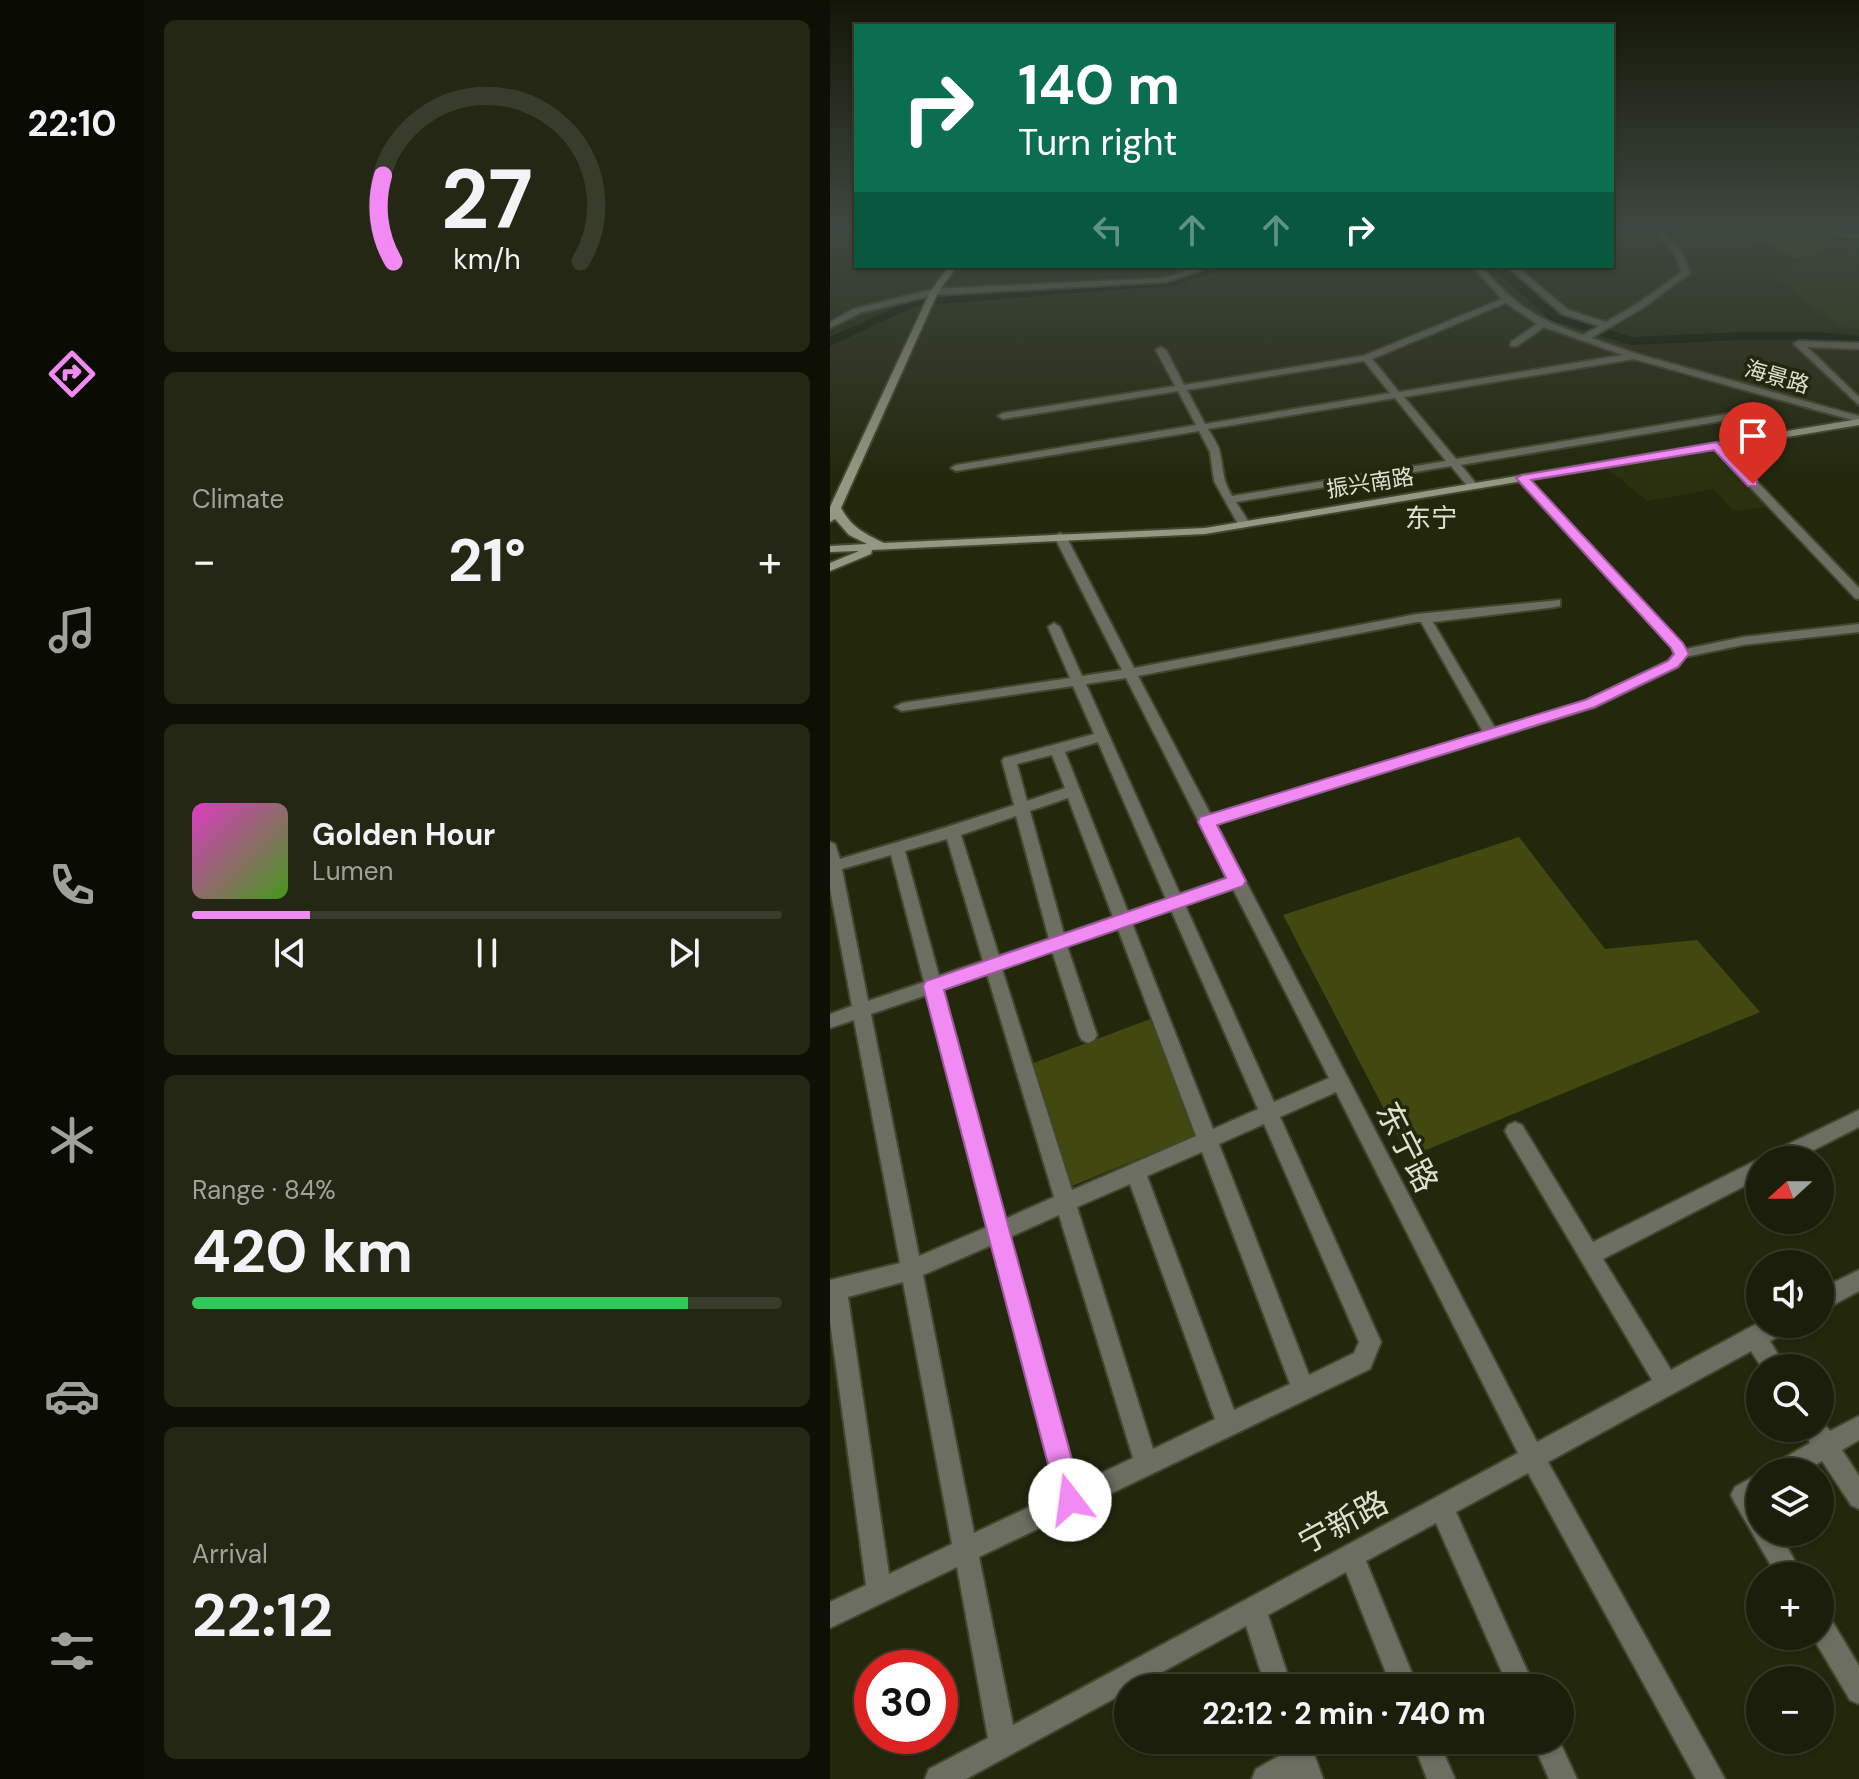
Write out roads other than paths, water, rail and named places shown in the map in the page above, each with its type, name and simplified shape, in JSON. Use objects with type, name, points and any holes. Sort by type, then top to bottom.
[{"type":"street","points":[[830,325],[857,311]]},
{"type":"street","points":[[884,546],[851,531],[832,515],[925,311]]},
{"type":"street","points":[[1003,416],[1366,358],[1480,311]]},
{"type":"street","name":"海景路","points":[[1524,311],[1543,324],[1634,356],[1859,420]]},
{"type":"street","points":[[1564,311],[1601,329]]},
{"type":"street","points":[[1583,339],[1628,311]]},
{"type":"street","points":[[1514,344],[1543,324]]},
{"type":"street","points":[[1859,346],[1799,344],[1859,402]]},
{"type":"street","points":[[1161,350],[1215,452],[1213,466],[1219,486],[1244,524]]},
{"type":"street","points":[[956,468],[1634,356]]},
{"type":"street","points":[[1366,358],[1473,486]]},
{"type":"street","points":[[1230,500],[1751,413]]},
{"type":"street","name":"振兴南路","points":[[830,547],[1205,531],[1859,420]]},
{"type":"street","points":[[1717,446],[1859,595]]},
{"type":"street","points":[[1522,478],[1678,646],[1681,654]]},
{"type":"street","name":"东宁路","points":[[1060,536],[1533,1458],[1711,1779]]},
{"type":"street","points":[[830,567],[884,546]]},
{"type":"street","points":[[902,707],[1130,673],[1417,618],[1556,603]]},
{"type":"street","points":[[1425,619],[1491,734]]},
{"type":"street","points":[[830,1615],[1362,1361],[1370,1342],[1054,627]]},
{"type":"street","points":[[1206,822],[1590,704],[1673,664],[1681,654],[1743,641],[1859,628]]},
{"type":"street","points":[[1088,1035],[1058,943],[1009,761],[1104,736]]},
{"type":"street","points":[[1057,749],[1303,1389]]},
{"type":"street","points":[[1003,1744],[832,857],[952,832],[1072,791]]},
{"type":"street","points":[[952,832],[1146,1464]]},
{"type":"street","points":[[896,846],[1070,1500]]},
{"type":"street","points":[[830,1021],[1237,881]]},
{"type":"street","points":[[879,1591],[833,1290],[911,1270],[1340,1082]]},
{"type":"street","points":[[1803,1146],[1859,1118]]},
{"type":"street","points":[[1515,1131],[1667,1384]]},
{"type":"street","points":[[1135,1171],[1228,1424]]},
{"type":"street","points":[[1589,1255],[1746,1175]]},
{"type":"street","points":[[1834,1293],[1859,1280]]},
{"type":"street","name":"宁新路","points":[[939,1779],[1753,1338]]},
{"type":"street","points":[[1834,1433],[1859,1427]]},
{"type":"street","points":[[1797,1458],[1815,1442]]},
{"type":"street","points":[[1823,1442],[1859,1497]]},
{"type":"street","points":[[1441,1507],[1516,1674]]},
{"type":"street","points":[[1352,1556],[1399,1674]]},
{"type":"street","points":[[1253,1609],[1274,1674]]},
{"type":"street","points":[[1834,1649],[1859,1691]]},
{"type":"street","points":[[1431,1754],[1441,1779]]},
{"type":"street","points":[[1551,1754],[1563,1779]]},
{"type":"street","points":[[1266,1779],[1302,1759]]},
{"type":"waterway","points":[[830,342],[897,311]]},
{"type":"waterway","points":[[1547,311],[1554,317],[1631,341],[1741,336],[1819,336],[1859,340]]},
{"type":"district","name":"东宁","points":[[1431,518]]}]
